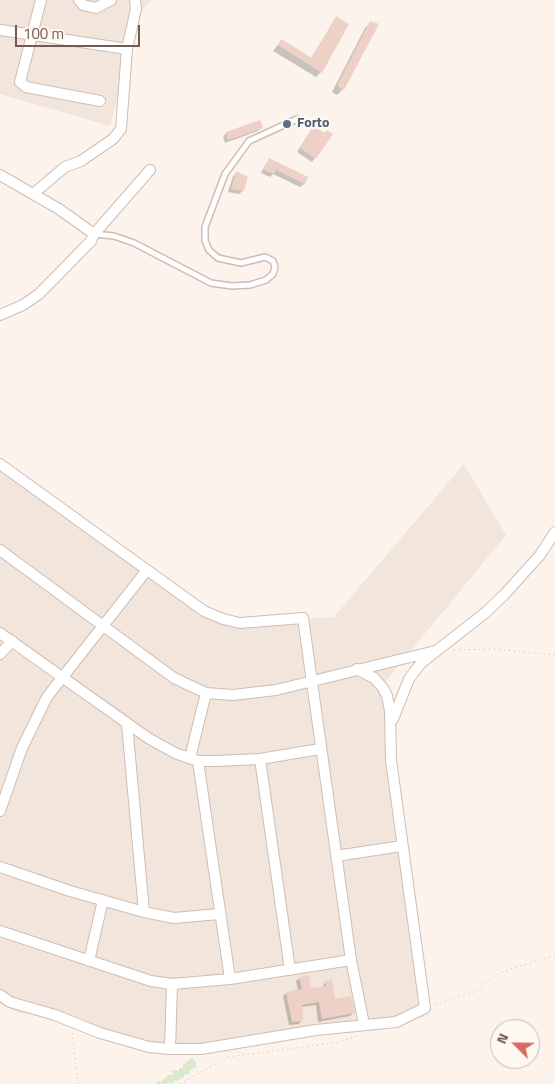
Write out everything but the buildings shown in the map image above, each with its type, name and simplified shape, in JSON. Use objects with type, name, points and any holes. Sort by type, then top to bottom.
[{"type":"street","points":[[41,0],[20,82],[26,87],[100,101]]},
{"type":"street","points":[[78,0],[83,5],[96,8],[111,0]]},
{"type":"street","points":[[33,194],[65,168],[81,161],[113,139],[121,128],[127,49],[136,9],[135,0]]},
{"type":"street","points":[[0,30],[127,49]]},
{"type":"street","points":[[0,315],[23,305],[39,294],[91,241],[94,234],[150,170]]},
{"type":"street","points":[[0,175],[94,234]]},
{"type":"street","points":[[0,464],[177,593],[223,619],[240,623],[303,618],[320,750],[351,960],[364,1024]]},
{"type":"street","points":[[390,729],[396,708],[409,679],[421,663],[485,613],[504,595],[540,555],[555,532]]},
{"type":"street","points":[[0,550],[174,678],[206,693],[233,695],[312,682],[357,669],[435,651]]},
{"type":"street","points":[[0,811],[33,722],[47,697],[147,570]]},
{"type":"street","points":[[0,633],[127,724],[175,753],[194,759],[260,759],[320,750]]},
{"type":"street","points":[[0,654],[12,641]]},
{"type":"street","points":[[0,995],[10,1002],[68,1020],[122,1040],[170,1049],[201,1049],[277,1035],[396,1022],[425,1008],[391,760],[390,711],[383,688],[374,678],[357,669]]},
{"type":"street","points":[[206,693],[194,759],[230,979]]},
{"type":"street","points":[[127,724],[144,912]]},
{"type":"street","points":[[260,759],[290,970]]},
{"type":"street","points":[[336,856],[402,846]]},
{"type":"street","points":[[0,867],[144,912],[174,918],[219,914]]},
{"type":"street","points":[[89,961],[103,900]]},
{"type":"street","points":[[0,931],[151,981],[172,984],[230,979],[351,960]]},
{"type":"street","points":[[170,1049],[172,984]]},
{"type":"lane","points":[[94,234],[114,236],[134,243],[211,283],[232,286],[250,285],[266,280],[273,274],[275,267],[273,261],[265,257],[241,263],[218,258],[209,250],[205,240],[205,227],[225,174],[249,141],[297,119]]},
{"type":"path","points":[[452,650],[495,649],[555,655]]},
{"type":"path","points":[[425,1008],[474,992],[499,973],[555,955]]},
{"type":"path","points":[[68,1020],[74,1037],[78,1084]]},
{"type":"path","points":[[180,1084],[228,1057],[344,1040],[357,1036],[364,1024]]},
{"type":"shaded area","points":[[0,0],[152,0],[143,8],[110,126],[0,94]]},
{"type":"shaded area","points":[[0,461],[227,624],[334,617],[464,464],[506,535],[386,681],[424,1017],[201,1049],[170,1049],[34,1014],[20,1013],[0,1004]]},
{"type":"green space","points":[[192,1058],[196,1062],[196,1067],[190,1070],[189,1074],[184,1075],[184,1077],[177,1081],[174,1080],[174,1083],[157,1084],[157,1081],[161,1082],[168,1075],[173,1075],[172,1070],[179,1071],[179,1068],[183,1068],[183,1065]]},
{"type":"place","name":"Forto","points":[[287,124]]}]
